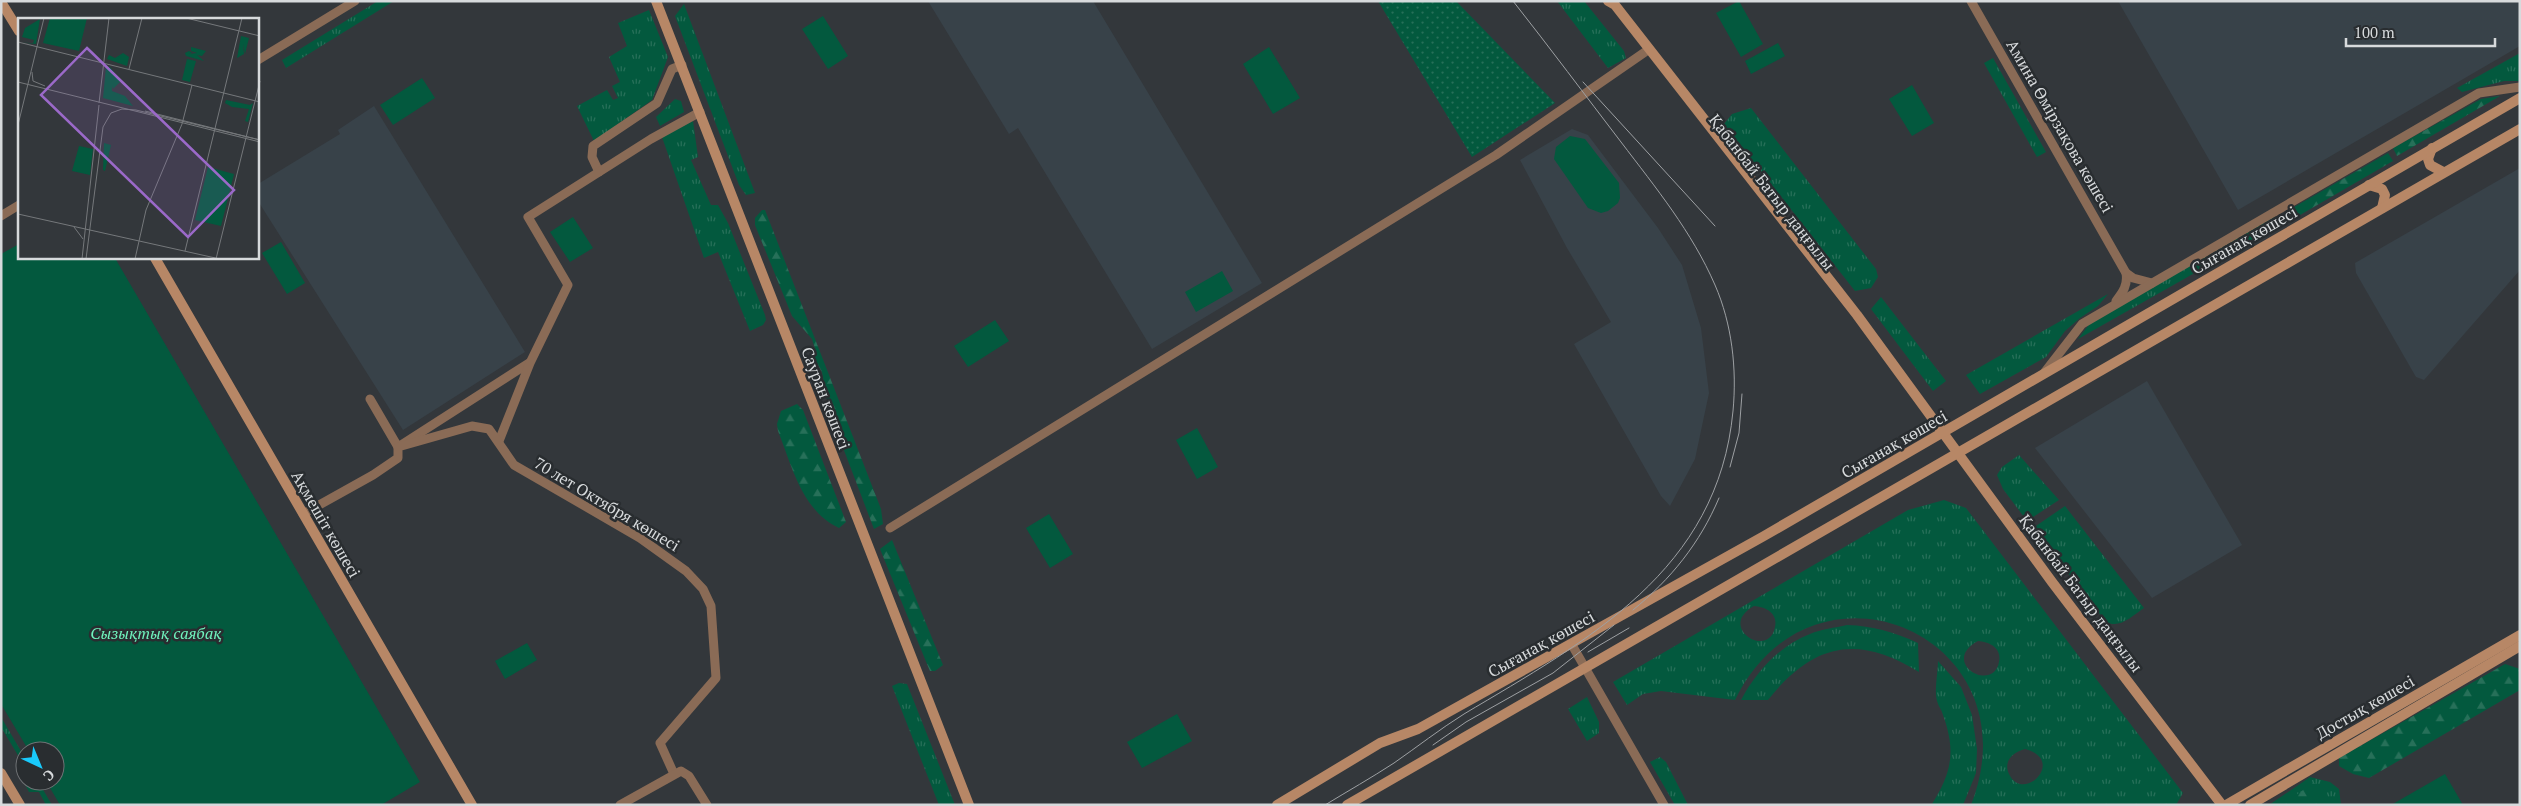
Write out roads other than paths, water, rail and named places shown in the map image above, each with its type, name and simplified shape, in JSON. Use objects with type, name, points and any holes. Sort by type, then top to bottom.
[{"type":"main road","name":"Сауран көшесі","points":[[656,1],[969,805]]},
{"type":"main road","name":"Қабанбай Батыр даңғылы","points":[[1607,1],[1897,379],[1918,397]]},
{"type":"main road","name":"Қабанбай Батыр даңғылы","points":[[1607,1],[1615,5],[1707,121],[1918,397],[2052,582],[2222,805]]},
{"type":"main road","points":[[1,2],[18,29]]},
{"type":"main road","name":"Сығанақ көшесі","points":[[1276,805],[1380,743],[1418,729],[1572,645],[2520,98]]},
{"type":"main road","points":[[1348,805],[2520,129]]},
{"type":"main road","points":[[2432,148],[2428,159],[2430,165],[2443,172]]},
{"type":"main road","points":[[2369,185],[2382,189],[2385,195],[2382,208]]},
{"type":"main road","name":"Ақмешіт көшесі","points":[[156,259],[472,805]]},
{"type":"main road","name":"Достық көшесі","points":[[2226,805],[2520,635]]},
{"type":"main road","name":"Достық көшесі","points":[[2250,805],[2520,646]]},
{"type":"main road","points":[[1,773],[20,805]]},
{"type":"street","points":[[259,59],[355,1]]},
{"type":"street","name":"Амина Өмірзақова көшесі","points":[[1971,1],[2124,269]]},
{"type":"street","points":[[890,528],[1496,154],[1645,52]]},
{"type":"street","points":[[599,172],[592,157],[593,146],[657,103],[672,69],[682,65]]},
{"type":"street","points":[[2043,374],[2082,324],[2479,93],[2520,87]]},
{"type":"street","points":[[499,441],[530,363],[568,285],[528,217],[651,139],[700,112]]},
{"type":"street","points":[[1,216],[18,207]]},
{"type":"street","points":[[2124,269],[2133,278],[2152,283]]},
{"type":"street","points":[[2112,306],[2124,290],[2127,281],[2124,269]]},
{"type":"street","points":[[398,447],[530,363]]},
{"type":"street","points":[[303,514],[373,475],[398,458],[398,447],[370,399]]},
{"type":"street","name":"70 лет Октября көшесі","points":[[398,447],[472,426],[489,429],[514,465],[640,538],[686,571],[704,589],[710,606],[716,678],[660,743],[674,774]]},
{"type":"street","points":[[1572,645],[1664,805]]},
{"type":"street","points":[[620,805],[681,771],[689,776],[707,805]]},
{"type":"tram line","points":[[1325,805],[1394,763],[1464,714],[1556,658],[1600,628],[1639,595],[1674,558],[1702,515],[1722,467],[1733,411],[1734,363],[1726,315],[1715,285],[1696,247],[1672,211],[1513,1]]},
{"type":"tram line","points":[[1583,82],[1715,226]]},
{"type":"tram line","points":[[1730,467],[1739,433],[1742,394]]},
{"type":"tram line","points":[[1633,610],[1660,586],[1683,559],[1703,530],[1719,498]]},
{"type":"tram line","points":[[1433,745],[1466,722],[1553,673],[1614,625]]},
{"type":"tram line","points":[[1588,652],[1629,628]]},
{"type":"park label","name":"Сызықтық саябақ","points":[[156,633]]}]
